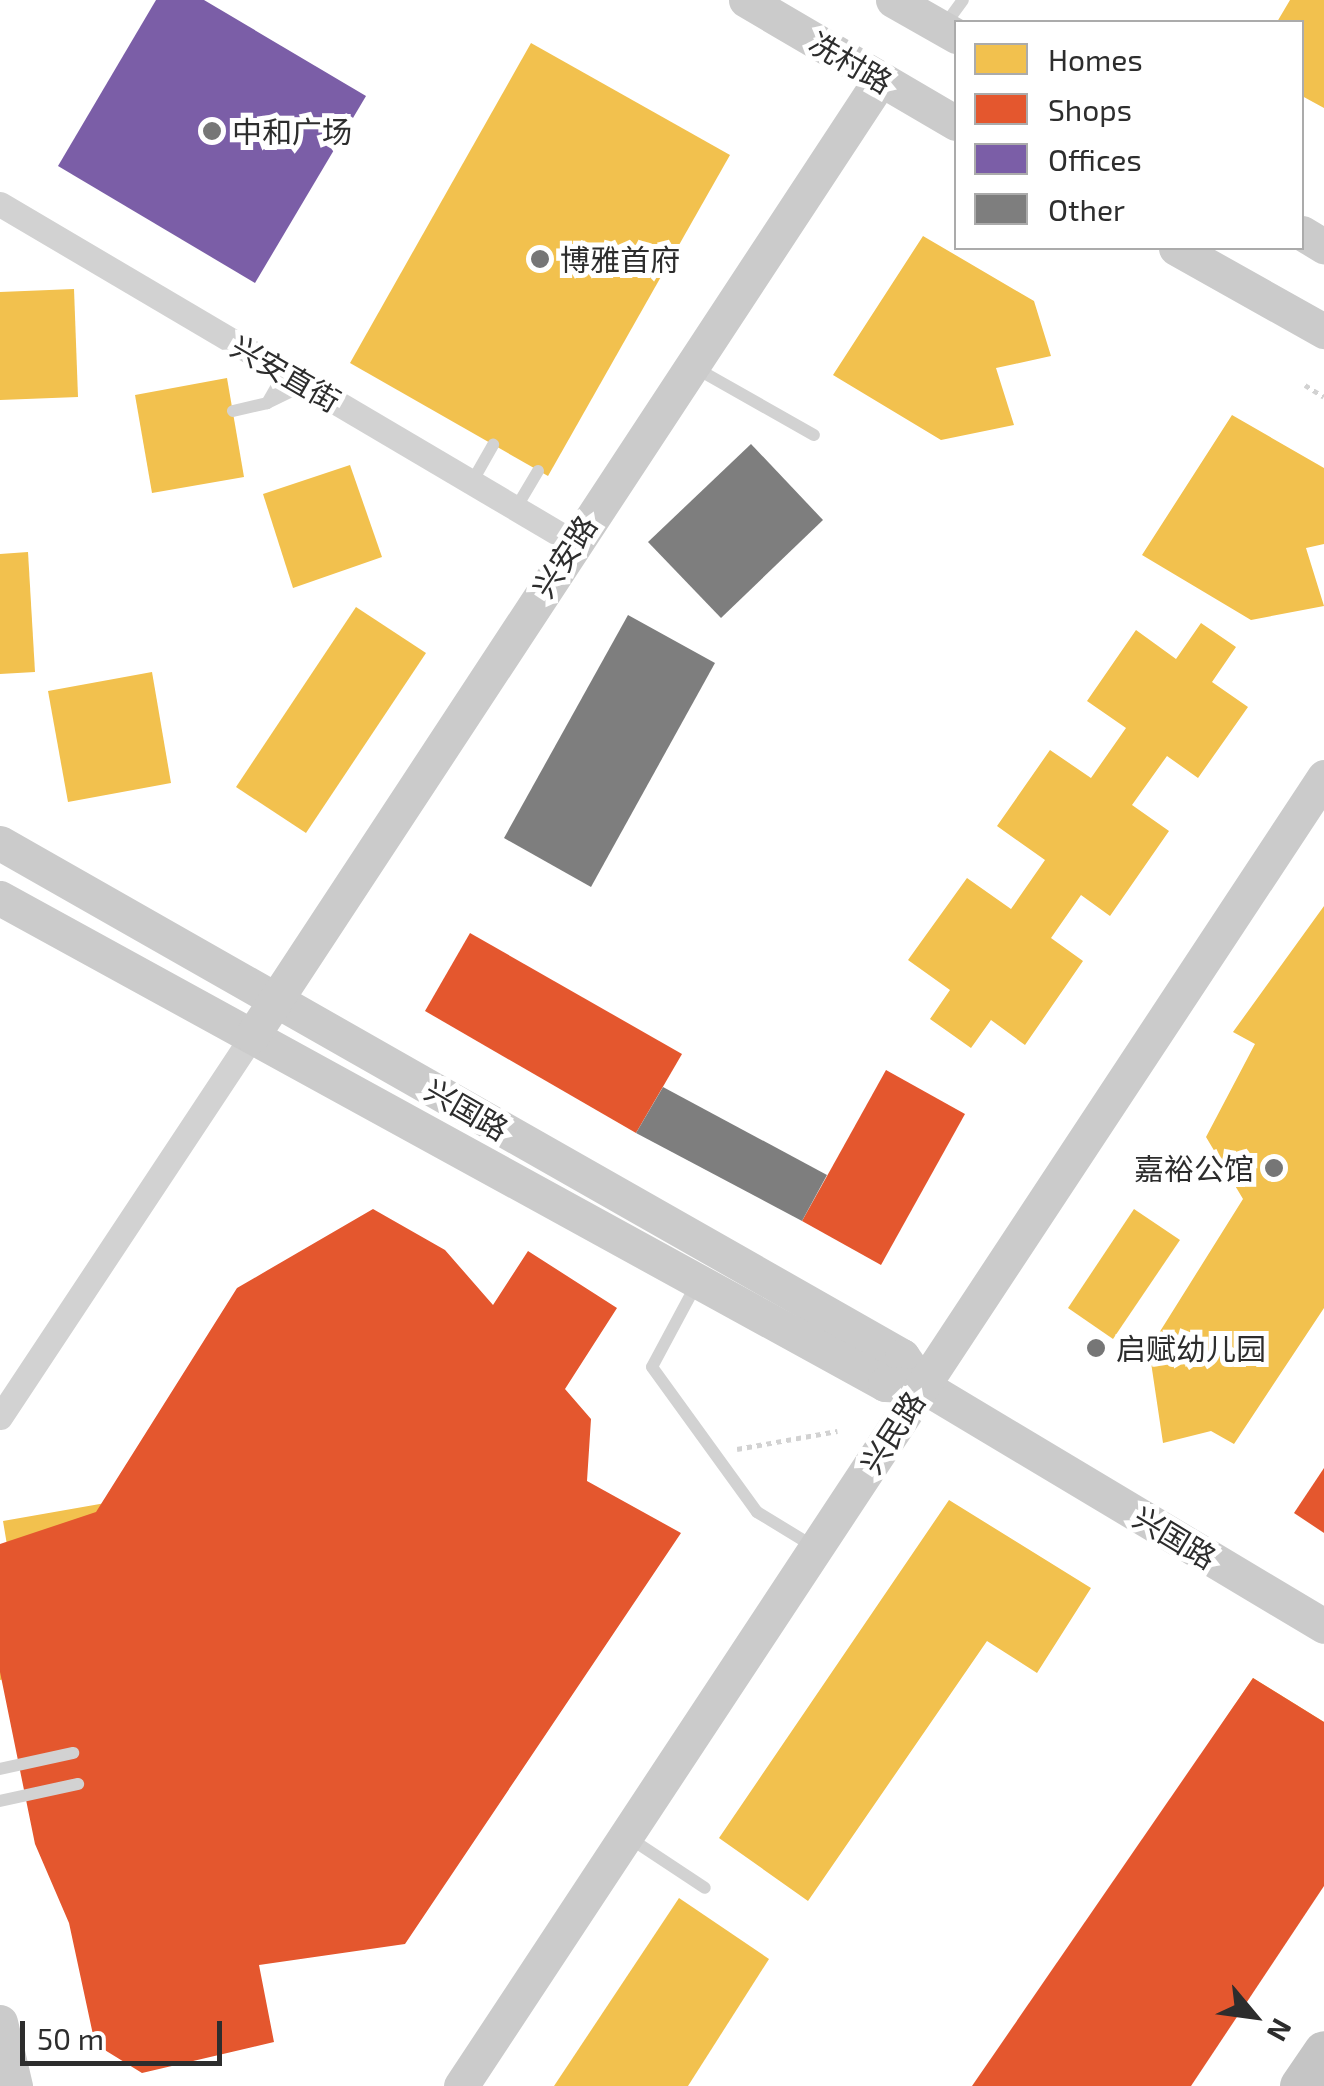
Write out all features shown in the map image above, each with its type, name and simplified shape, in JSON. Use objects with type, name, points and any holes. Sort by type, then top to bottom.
[{"type":"main road","points":[[1300,2086],[1324,2051]]},
{"type":"street","name":"冼村路","points":[[746,0],[954,122]]},
{"type":"street","points":[[893,0],[954,22]]},
{"type":"street","name":"兴安路","points":[[252,1036],[880,80]]},
{"type":"street","name":"兴安直街","points":[[0,204],[573,542]]},
{"type":"street","points":[[1180,250],[1324,332]]},
{"type":"street","name":"兴民路","points":[[461,2086],[1324,777]]},
{"type":"street","name":"兴国路","points":[[0,843],[902,1356],[922,1386],[1324,1626]]},
{"type":"street","name":"兴国路","points":[[0,898],[885,1384],[922,1386]]},
{"type":"street","points":[[0,1417],[252,1036]]},
{"type":"street","points":[[0,2022],[15,2086]]},
{"type":"lane","points":[[690,365],[814,435]]},
{"type":"lane","points":[[233,411],[267,403],[295,378]]},
{"type":"lane","points":[[267,403],[295,378]]},
{"type":"lane","points":[[472,482],[493,445]]},
{"type":"lane","points":[[516,508],[538,471]]},
{"type":"lane","points":[[698,1281],[652,1368],[756,1512],[816,1548]]},
{"type":"lane","points":[[0,1769],[73,1753]]},
{"type":"lane","points":[[0,1800],[78,1784]]},
{"type":"lane","points":[[626,1836],[705,1888]]},
{"type":"path","points":[[1305,386],[1324,397]]},
{"type":"path","points":[[714,1453],[837,1431]]},
{"type":"building: Homes","points":[[1290,0],[1324,0],[1324,108],[1304,97],[1304,20],[1278,20]]},
{"type":"building: Homes","name":"博雅首府","points":[[531,43],[730,155],[548,476],[350,363]]},
{"type":"building: Homes","points":[[923,236],[1034,301],[1051,356],[996,368],[1014,425],[941,440],[833,375]]},
{"type":"building: Homes","points":[[74,289],[78,397],[0,400],[0,292]]},
{"type":"building: Homes","points":[[227,378],[244,477],[152,493],[135,395]]},
{"type":"building: Homes","points":[[1232,415],[1324,468],[1324,544],[1306,548],[1324,606],[1251,620],[1142,555]]},
{"type":"building: Homes","points":[[350,465],[382,557],[293,588],[263,494]]},
{"type":"building: Homes","points":[[28,552],[35,672],[0,674],[0,554]]},
{"type":"building: Homes","points":[[356,607],[426,653],[306,833],[236,787]]},
{"type":"building: Homes","points":[[1201,623],[1236,647],[1212,682],[1248,707],[1198,778],[1167,756],[1132,805],[1169,831],[1110,916],[1081,895],[1051,938],[1083,961],[1025,1045],[991,1020],[971,1048],[930,1019],[950,990],[908,960],[967,878],[1011,909],[1045,860],[997,826],[1050,750],[1091,778],[1126,728],[1087,701],[1136,630],[1176,659]]},
{"type":"building: Homes","points":[[152,672],[171,783],[68,802],[48,691]]},
{"type":"building: Homes","name":"嘉裕公馆","points":[[1324,906],[1324,1308],[1234,1444],[1211,1431],[1163,1443],[1149,1349],[1243,1199],[1206,1137],[1255,1044],[1233,1032]]},
{"type":"building: Homes","points":[[1134,1209],[1180,1240],[1113,1339],[1068,1308]]},
{"type":"building: Homes","points":[[191,1488],[208,1587],[87,1609],[96,1663],[0,1680],[0,1558],[9,1557],[3,1521]]},
{"type":"building: Homes","points":[[949,1500],[1091,1588],[1037,1673],[987,1641],[808,1901],[719,1838]]},
{"type":"building: Homes","points":[[1253,1678],[1324,1722],[1324,1793],[1119,2086],[1024,2086],[992,2064]]},
{"type":"building: Homes","points":[[679,1898],[769,1959],[688,2086],[554,2086]]},
{"type":"building: Shops","points":[[470,933],[682,1054],[636,1133],[425,1011]]},
{"type":"building: Shops","points":[[886,1070],[965,1114],[881,1265],[802,1221]]},
{"type":"building: Shops","points":[[373,1209],[445,1250],[493,1305],[528,1251],[617,1308],[565,1389],[591,1419],[587,1481],[681,1533],[405,1944],[259,1965],[274,2042],[142,2073],[95,2044],[69,1923],[35,1844],[0,1672],[0,1544],[96,1512],[237,1288]]},
{"type":"building: Shops","points":[[1324,1468],[1324,1533],[1294,1513]]},
{"type":"building: Shops","points":[[1253,1678],[1324,1722],[1324,1886],[1191,2086],[972,2086]]},
{"type":"building: Offices","name":"中和广场","points":[[156,0],[204,0],[366,96],[255,283],[58,166]]},
{"type":"building: Other","points":[[751,444],[823,520],[721,618],[648,542]]},
{"type":"building: Other","points":[[628,615],[715,663],[591,887],[504,838]]},
{"type":"building: Other","points":[[663,1087],[827,1175],[802,1221],[636,1133]]},
{"type":"place","name":"中和广场","points":[[212,131]]},
{"type":"place","name":"博雅首府","points":[[540,259]]},
{"type":"place","name":"嘉裕公馆","points":[[1274,1168]]},
{"type":"place","name":"启赋幼儿园","points":[[1096,1348]]}]
